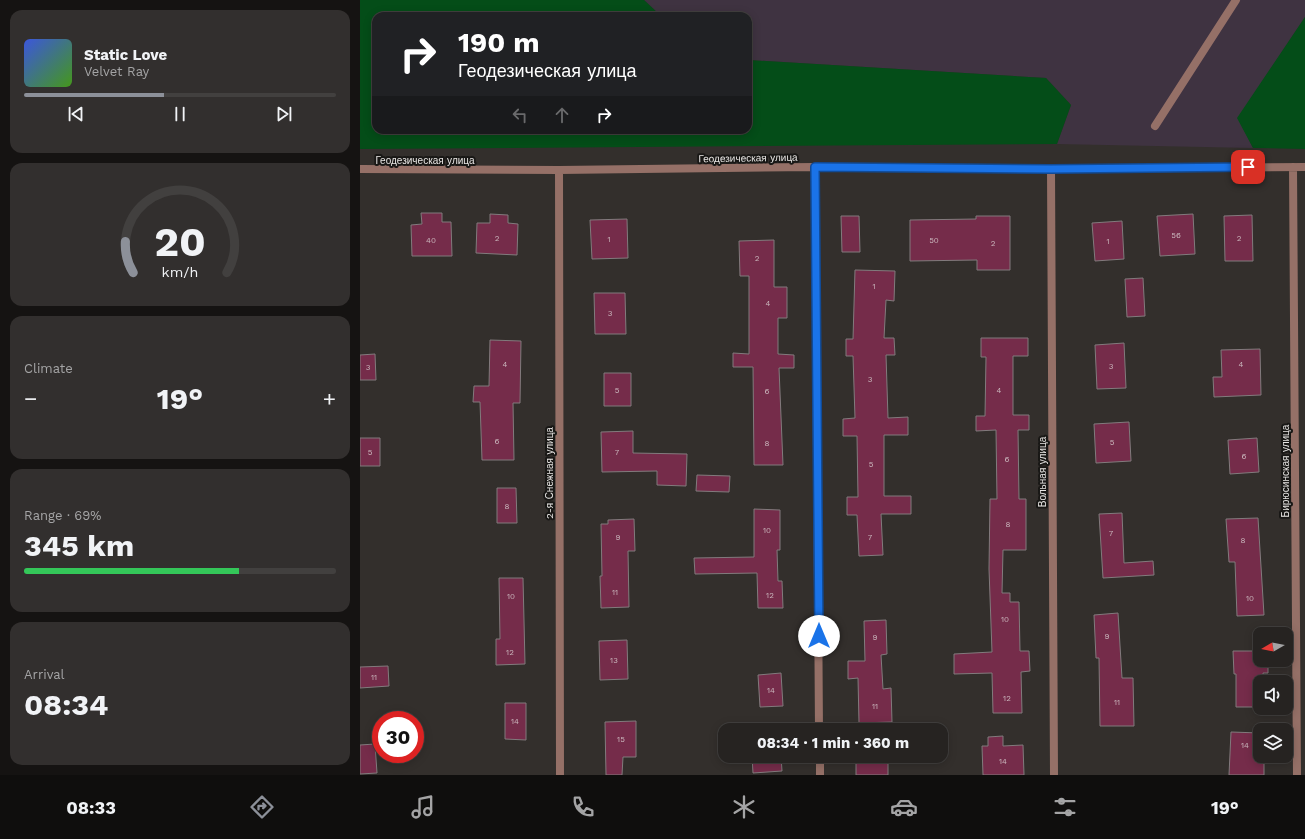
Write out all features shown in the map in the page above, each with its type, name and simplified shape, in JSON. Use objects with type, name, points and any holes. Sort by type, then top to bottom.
[{"type":"street","points":[[1155,126],[1236,0]]},
{"type":"street","points":[[815,167],[819,723]]},
{"type":"street","name":"Геодезическая улица","points":[[360,169],[559,170],[815,167],[1051,169],[1305,167]]},
{"type":"street","name":"Бирюсинская улица","points":[[1293,167],[1297,775]]},
{"type":"street","name":"Вольная улица","points":[[1051,169],[1054,775]]},
{"type":"street","name":"2-я Снежная улица","points":[[559,170],[560,775]]},
{"type":"street","points":[[820,763],[820,775]]},
{"type":"shaded area","points":[[644,0],[1305,0],[1305,17],[1238,118],[1253,148],[1057,144],[1071,105],[1046,78],[752,60],[752,12],[657,12]]},
{"type":"green space","points":[[360,0],[644,0],[657,12],[372,12],[372,134],[752,134],[752,60],[1046,78],[1071,105],[1057,144],[360,149]]},
{"type":"green space","points":[[1305,17],[1305,149],[1253,148],[1237,118]]},
{"type":"building","points":[[421,213],[442,213],[442,222],[451,222],[452,256],[412,256],[411,225],[422,224]]},
{"type":"building","points":[[490,214],[508,215],[508,223],[518,224],[517,255],[476,253],[477,223],[490,223]]},
{"type":"building","points":[[1193,214],[1195,254],[1160,256],[1157,216]]},
{"type":"building","points":[[1252,215],[1253,261],[1225,261],[1224,216]]},
{"type":"building","points":[[841,216],[859,216],[860,252],[842,252]]},
{"type":"building","points":[[976,216],[1010,216],[1010,270],[977,270],[977,260],[910,261],[910,220],[976,219]]},
{"type":"building","points":[[627,219],[628,258],[592,259],[590,220]]},
{"type":"building","points":[[1122,221],[1124,259],[1095,261],[1092,223]]},
{"type":"building","points":[[774,240],[774,287],[787,287],[787,318],[778,318],[778,354],[794,355],[794,368],[779,368],[783,465],[754,465],[753,367],[733,367],[733,353],[749,354],[749,276],[740,276],[739,241]]},
{"type":"building","points":[[855,270],[895,271],[894,301],[886,300],[884,338],[894,338],[895,355],[886,355],[888,418],[908,417],[908,435],[884,435],[884,496],[911,496],[911,514],[881,514],[883,555],[859,556],[857,515],[847,515],[847,497],[858,497],[857,436],[843,436],[843,419],[855,418],[853,356],[846,356],[846,339],[853,339]]},
{"type":"building","points":[[1143,278],[1145,316],[1127,317],[1125,279]]},
{"type":"building","points":[[594,293],[625,293],[626,334],[595,334]]},
{"type":"building","points":[[981,338],[1028,338],[1028,356],[1013,356],[1013,415],[1029,415],[1029,430],[1018,430],[1019,499],[1026,499],[1026,550],[1003,550],[1002,593],[1010,593],[1010,602],[1019,602],[1020,651],[1029,651],[1030,671],[1021,672],[1022,713],[993,713],[992,673],[954,674],[954,654],[992,652],[989,569],[990,499],[997,499],[996,430],[976,431],[976,416],[985,416],[986,357],[981,357]]},
{"type":"building","points":[[490,340],[521,341],[520,403],[513,403],[514,460],[482,460],[480,402],[473,402],[474,386],[489,386]]},
{"type":"building","points":[[1124,343],[1126,388],[1097,389],[1095,345]]},
{"type":"building","points":[[1260,349],[1261,395],[1214,397],[1213,377],[1222,377],[1221,350]]},
{"type":"building","points":[[375,354],[376,380],[360,380],[360,355]]},
{"type":"building","points":[[604,373],[631,373],[631,406],[604,406]]},
{"type":"building","points":[[1129,422],[1131,461],[1096,463],[1094,424]]},
{"type":"building","points":[[633,431],[633,453],[687,454],[686,486],[657,485],[657,471],[602,472],[601,432]]},
{"type":"building","points":[[360,438],[380,438],[380,466],[360,466]]},
{"type":"building","points":[[1257,438],[1259,472],[1230,474],[1228,440]]},
{"type":"building","points":[[697,475],[730,476],[729,492],[696,491]]},
{"type":"building","points":[[497,488],[516,488],[517,523],[497,523]]},
{"type":"building","points":[[754,509],[780,510],[780,550],[777,550],[778,581],[782,581],[783,608],[758,608],[757,573],[695,574],[694,558],[754,557]]},
{"type":"building","points":[[1122,513],[1124,563],[1153,561],[1154,575],[1103,578],[1099,514]]},
{"type":"building","points":[[1258,518],[1264,615],[1237,616],[1235,562],[1229,562],[1226,519]]},
{"type":"building","points":[[634,519],[635,551],[628,551],[629,607],[601,608],[601,524],[608,524],[608,520]]},
{"type":"building","points":[[499,578],[523,578],[525,664],[496,665],[496,639],[500,639]]},
{"type":"building","points":[[1118,613],[1122,678],[1133,678],[1134,726],[1100,726],[1099,658],[1096,658],[1094,615]]},
{"type":"building","points":[[886,620],[887,654],[881,655],[883,689],[891,688],[892,722],[859,723],[858,678],[848,679],[848,661],[865,661],[864,621]]},
{"type":"building","points":[[627,640],[628,679],[600,680],[599,641]]},
{"type":"building","points":[[1233,651],[1253,651],[1253,667],[1268,667],[1268,673],[1263,673],[1263,675],[1253,675],[1253,707],[1236,707],[1236,674],[1234,674]]},
{"type":"building","points":[[388,666],[389,686],[360,688],[360,667]]},
{"type":"building","points":[[781,673],[783,706],[760,707],[758,675]]},
{"type":"building","points":[[505,703],[526,703],[526,740],[505,739]]},
{"type":"building","points":[[636,721],[636,757],[623,757],[622,775],[606,775],[605,722]]},
{"type":"building","points":[[1231,732],[1253,733],[1253,763],[1264,763],[1264,775],[1229,775]]},
{"type":"building","points":[[1003,736],[1003,746],[1023,745],[1024,775],[983,775],[982,746],[988,746],[988,737]]},
{"type":"building","points":[[372,744],[372,763],[376,763],[377,773],[360,774],[360,745]]},
{"type":"building","points":[[752,763],[781,763],[782,771],[753,773]]},
{"type":"building","points":[[856,763],[888,763],[888,775],[856,775]]},
{"type":"route","points":[[819,636],[815,167],[1051,169],[1248,167]]}]
